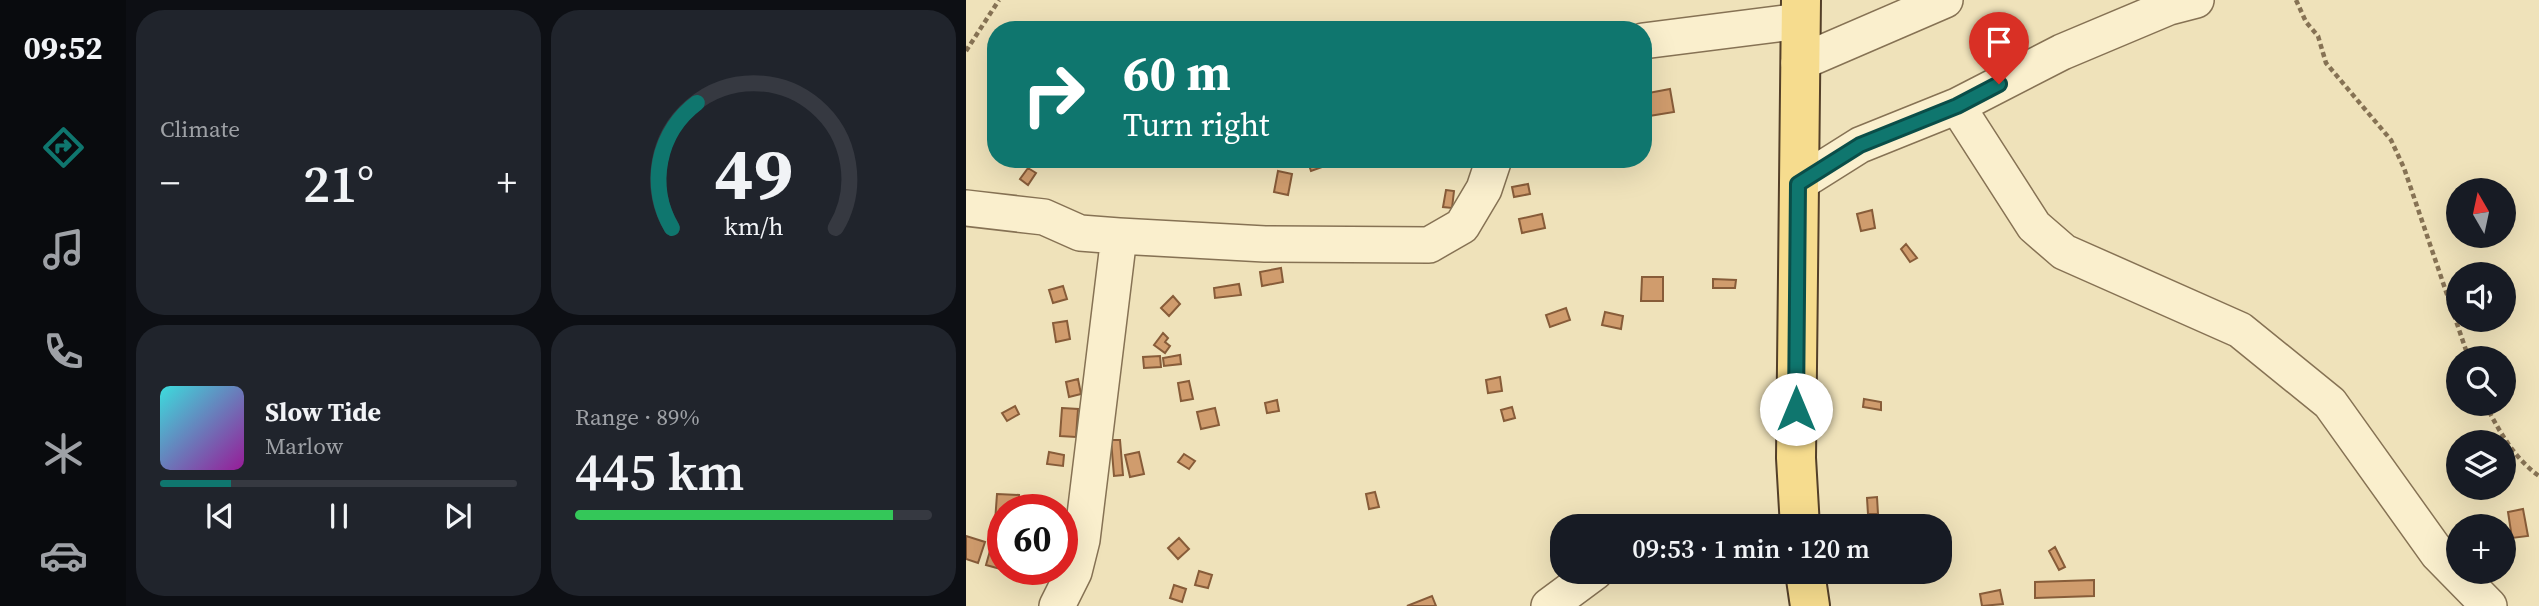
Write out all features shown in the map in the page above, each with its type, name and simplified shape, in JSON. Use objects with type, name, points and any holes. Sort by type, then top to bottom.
[{"type":"main road","points":[[1795,514],[1800,10]]},
{"type":"main road","points":[[1807,584],[1810,606]]},
{"type":"street","points":[[1800,63],[1945,0]]},
{"type":"street","points":[[1798,184],[1860,145],[1957,106],[2062,52],[2169,7],[2196,0]]},
{"type":"street","points":[[1652,39],[1800,10]]},
{"type":"street","points":[[1957,106],[2034,226],[2064,251],[2240,330],[2330,403],[2438,554],[2489,606]]},
{"type":"street","points":[[966,208],[1044,217],[1080,233],[1265,244],[1429,245],[1462,226],[1484,189],[1491,168]]},
{"type":"street","points":[[1057,606],[1074,572],[1082,540],[1119,236]]},
{"type":"street","points":[[1549,606],[1579,584]]},
{"type":"path","points":[[966,51],[999,0]]},
{"type":"path","points":[[2296,0],[2306,22],[2318,36],[2326,63],[2391,140],[2404,168],[2465,346]]},
{"type":"path","points":[[2491,416],[2522,464],[2539,476]]},
{"type":"building","points":[[1670,89],[1674,112],[1652,116],[1652,92]]},
{"type":"building","points":[[1028,168],[1036,173],[1028,185],[1020,179]]},
{"type":"building","points":[[1278,171],[1292,174],[1288,195],[1274,192]]},
{"type":"building","points":[[1528,184],[1530,194],[1514,197],[1512,187]]},
{"type":"building","points":[[1446,190],[1454,191],[1452,208],[1443,207]]},
{"type":"building","points":[[1872,210],[1875,228],[1861,231],[1857,214]]},
{"type":"building","points":[[1542,214],[1545,228],[1522,233],[1519,219]]},
{"type":"building","points":[[1906,244],[1917,258],[1910,262],[1901,249]]},
{"type":"building","points":[[1281,268],[1283,282],[1262,286],[1260,272]]},
{"type":"building","points":[[1642,277],[1663,277],[1663,301],[1641,301]]},
{"type":"building","points":[[1713,279],[1736,280],[1735,288],[1713,288]]},
{"type":"building","points":[[1239,284],[1241,295],[1215,298],[1214,288]]},
{"type":"building","points":[[1063,286],[1067,299],[1053,303],[1049,290]]},
{"type":"building","points":[[1173,296],[1180,304],[1169,316],[1161,308]]},
{"type":"building","points":[[1566,308],[1570,320],[1550,327],[1546,315]]},
{"type":"building","points":[[1605,312],[1623,316],[1621,329],[1602,325]]},
{"type":"building","points":[[1067,321],[1070,339],[1056,342],[1053,323]]},
{"type":"building","points":[[1163,333],[1168,338],[1165,342],[1170,346],[1165,353],[1154,345]]},
{"type":"building","points":[[1180,355],[1181,364],[1164,366],[1163,358]]},
{"type":"building","points":[[1160,356],[1161,367],[1144,368],[1143,357]]},
{"type":"building","points":[[1500,377],[1502,391],[1488,393],[1486,380]]},
{"type":"building","points":[[1078,379],[1081,394],[1069,397],[1066,382]]},
{"type":"building","points":[[1189,381],[1193,399],[1181,401],[1178,383]]},
{"type":"building","points":[[1864,399],[1881,402],[1881,410],[1863,407]]},
{"type":"building","points":[[1277,400],[1279,411],[1267,413],[1265,403]]},
{"type":"building","points":[[1015,406],[1019,414],[1007,421],[1002,413]]},
{"type":"building","points":[[1512,407],[1515,418],[1504,421],[1501,410]]},
{"type":"building","points":[[1062,408],[1078,409],[1076,437],[1060,436]]},
{"type":"building","points":[[1215,408],[1219,425],[1201,429],[1197,412]]},
{"type":"building","points":[[1111,440],[1120,440],[1123,475],[1114,476]]},
{"type":"building","points":[[1049,452],[1064,455],[1063,466],[1047,464]]},
{"type":"building","points":[[1139,452],[1144,474],[1130,477],[1125,455]]},
{"type":"building","points":[[1184,454],[1195,461],[1189,469],[1178,462]]},
{"type":"building","points":[[1375,492],[1379,507],[1369,509],[1366,494]]},
{"type":"building","points":[[1877,497],[1878,514],[1868,514],[1867,498]]},
{"type":"building","points":[[2523,509],[2528,536],[2516,538],[2516,514],[2508,512]]},
{"type":"building","points":[[966,536],[985,542],[978,563],[966,559]]},
{"type":"building","points":[[1179,538],[1189,549],[1178,559],[1168,548]]},
{"type":"building","points":[[2055,547],[2065,567],[2059,570],[2049,551]]},
{"type":"building","points":[[1199,571],[1212,575],[1208,588],[1195,585]]},
{"type":"building","points":[[2094,580],[2094,596],[2035,598],[2035,582]]},
{"type":"building","points":[[1174,585],[1186,589],[1182,602],[1170,598]]},
{"type":"building","points":[[2000,590],[2003,604],[1982,606],[1980,594]]},
{"type":"building","points":[[1432,596],[1436,606],[1407,606]]},
{"type":"route","points":[[1796,409],[1798,184],[1860,145],[1957,106],[1999,84]]}]
